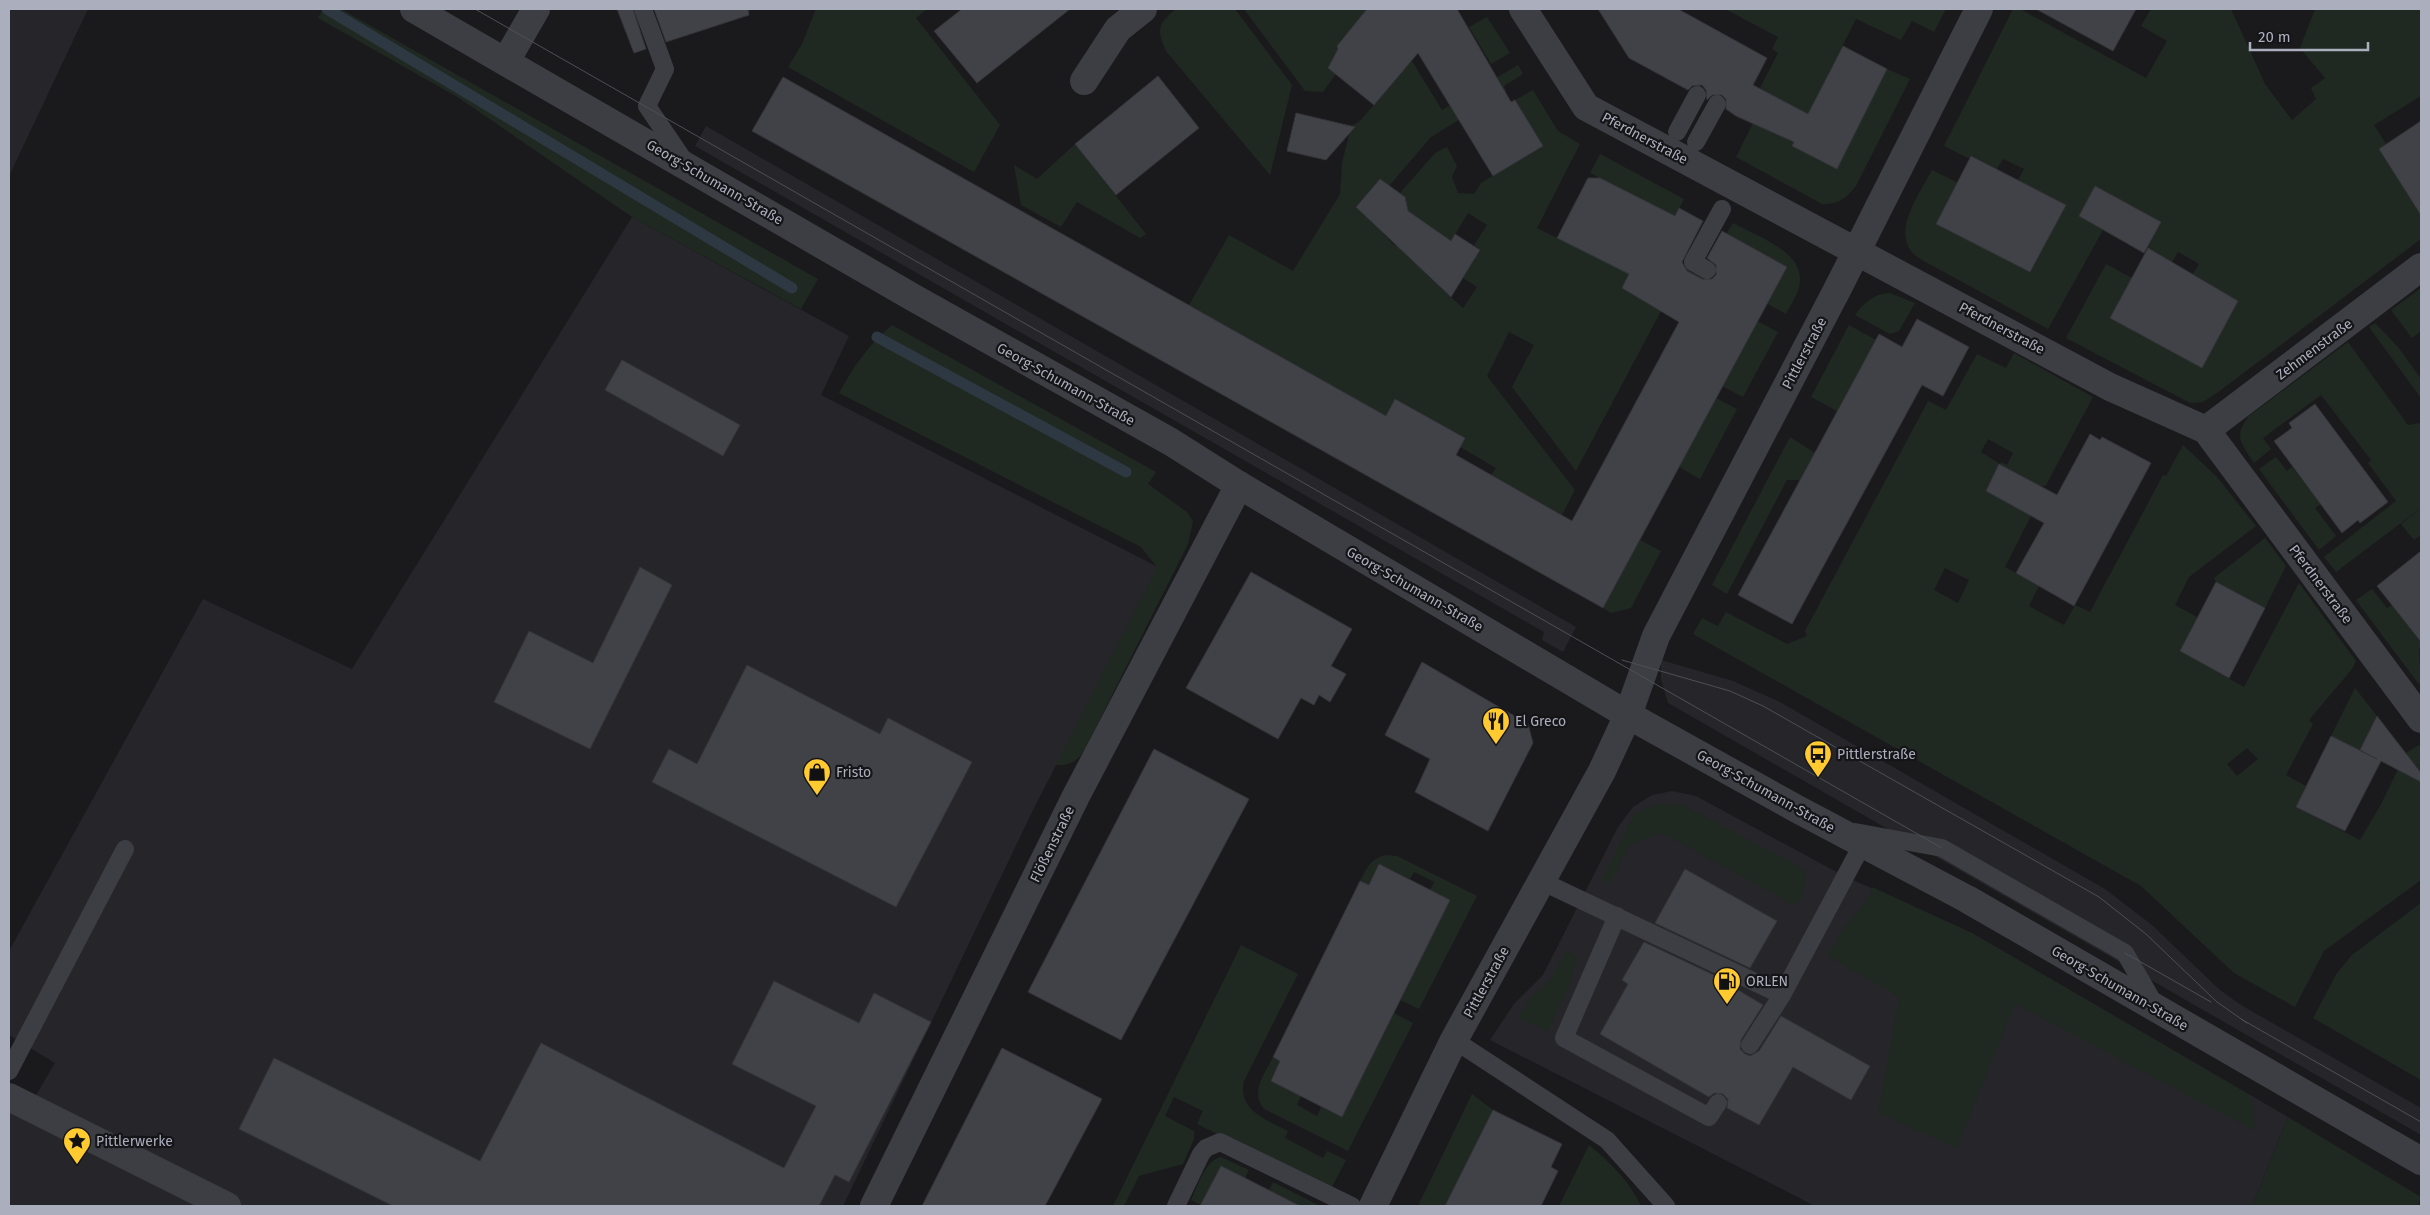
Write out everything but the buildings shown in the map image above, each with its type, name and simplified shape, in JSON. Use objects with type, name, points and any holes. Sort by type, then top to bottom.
[{"type":"street","name":"Georg-Schumann-Straße","points":[[414,9],[914,298],[1171,442],[1239,485],[1628,715],[1862,845],[1967,899],[2421,1161]]},
{"type":"street","points":[[506,61],[536,9]]},
{"type":"street","points":[[1084,82],[1118,30],[1143,9]]},
{"type":"street","name":"Pferdnerstraße","points":[[1523,9],[1586,107],[1857,250],[2110,387],[2206,430],[2421,720]]},
{"type":"street","name":"Pittlerstraße","points":[[1373,1206],[1454,1040],[1595,785],[1628,715],[1656,636],[1857,250],[1979,9]]},
{"type":"street","name":"Zehmenstraße","points":[[2206,430],[2421,267]]},
{"type":"street","name":"Flößenstraße","points":[[874,1206],[1076,796],[1239,485]]},
{"type":"street","points":[[9,1097],[227,1206]]},
{"type":"lane","points":[[643,9],[665,69],[647,106],[688,166]]},
{"type":"lane","points":[[1677,132],[1697,95]]},
{"type":"lane","points":[[1696,142],[1717,104]]},
{"type":"lane","points":[[1707,270],[1693,262],[1722,209]]},
{"type":"lane","points":[[1833,828],[1942,848],[2125,953],[2158,1010]]},
{"type":"lane","points":[[1750,1045],[1782,995],[1862,845]]},
{"type":"lane","points":[[9,1071],[125,849]]},
{"type":"lane","points":[[1541,881],[1584,904],[1617,916],[1782,995]]},
{"type":"lane","points":[[1617,916],[1564,1038],[1709,1117],[1718,1102]]},
{"type":"lane","points":[[1454,1040],[1607,1140],[1666,1206]]},
{"type":"lane","points":[[1176,1206],[1201,1154],[1206,1148],[1220,1142],[1352,1206]]},
{"type":"shaded area","points":[[9,9],[88,9],[10,174],[9,174]]},
{"type":"shaded area","points":[[323,9],[341,9],[818,279],[801,309],[632,217],[459,98],[318,18]]},
{"type":"shaded area","points":[[816,9],[927,9],[916,18],[1000,125],[974,172],[788,67],[802,44]]},
{"type":"shaded area","points":[[1176,9],[1235,9],[1292,85],[1270,175],[1166,51],[1161,38],[1160,27],[1165,19]]},
{"type":"shaded area","points":[[1244,9],[1385,9],[1390,16],[1337,46],[1338,49],[1328,68],[1336,74],[1323,92],[1305,91]]},
{"type":"shaded area","points":[[1725,9],[1946,9],[1934,32],[1912,21],[1901,40],[1856,19],[1792,146],[1837,168],[1887,69],[1910,79],[1856,186],[1842,200],[1822,204],[1736,157],[1768,93],[1760,88],[1778,53],[1772,49],[1778,37]]},
{"type":"shaded area","points":[[2013,9],[2020,9],[2146,78],[2167,41],[2141,26],[2151,9],[2231,9],[2265,84],[2292,120],[2316,99],[2311,88],[2325,78],[2300,48],[2315,9],[2421,9],[2421,96],[2374,125],[2386,144],[2379,149],[2409,196],[2421,189],[2421,239],[2217,393],[2203,402],[2190,403],[2066,338],[2106,264],[2132,278],[2110,318],[2202,368],[2237,301],[2193,274],[2199,264],[2178,252],[2171,264],[2146,251],[2161,222],[2095,187],[2079,216],[2103,230],[2048,329],[1922,260],[1908,247],[1906,224],[1915,201],[1932,170],[1958,183],[1936,224],[1962,238],[1969,225],[2008,245],[2002,258],[2030,272],[2065,205],[2018,180],[2024,169],[2003,159],[1997,169],[1972,156],[1970,159],[1944,146]]},
{"type":"shaded area","points":[[1487,17],[1510,53],[1491,64],[1469,27]]},
{"type":"shaded area","points":[[1412,61],[1442,110],[1518,65],[1523,74],[1504,86],[1506,91],[1431,137],[1389,186],[1380,179],[1356,206],[1395,246],[1417,218],[1408,211],[1405,197],[1400,193],[1435,153],[1447,147],[1457,166],[1452,177],[1458,193],[1474,194],[1481,183],[1542,146],[1515,100],[1533,90],[1558,131],[1580,144],[1537,228],[1613,266],[1646,201],[1590,173],[1600,154],[1684,199],[1660,244],[1675,262],[1703,277],[1679,322],[1661,311],[1576,471],[1512,387],[1534,345],[1509,332],[1487,376],[1575,490],[1562,515],[1491,475],[1496,468],[1460,447],[1464,437],[1396,399],[1386,416],[1189,305],[1229,235],[1293,271],[1340,194],[1342,163],[1351,126],[1360,121],[1385,92],[1384,90]],"holes":[[[1468,213],[1487,225],[1474,245],[1480,250],[1463,278],[1477,287],[1463,308],[1429,277]]]},
{"type":"shaded area","points":[[706,126],[1576,627],[1563,652],[1542,640],[1544,632],[695,146]]},
{"type":"shaded area","points":[[1075,144],[1146,234],[1140,238],[1077,202],[1061,227],[1021,205],[1014,165],[1037,179]]},
{"type":"shaded area","points":[[632,217],[849,336],[821,395],[1158,567],[1034,808],[843,1206],[9,1206],[9,1097],[29,1107],[55,1063],[9,1035],[9,951],[203,599],[352,669]]},
{"type":"shaded area","points":[[1733,223],[1774,244],[1792,259],[1798,268],[1799,287],[1786,314],[1766,303],[1787,267],[1726,234]]},
{"type":"shaded area","points":[[2421,288],[2421,331],[2412,338],[2391,310]]},
{"type":"shaded area","points":[[1890,293],[1915,303],[1899,331],[1890,334],[1855,315],[1870,300],[1879,295]]},
{"type":"shaded area","points":[[1757,321],[1778,332],[1743,397],[1722,386]]},
{"type":"shaded area","points":[[2375,323],[2398,347],[2421,379],[2421,398],[2369,327]]},
{"type":"shaded area","points":[[892,325],[1156,472],[1148,484],[1187,512],[1193,521],[1188,544],[1085,749],[1076,760],[1069,764],[1056,765],[1157,567],[1141,547],[839,393],[862,356]]},
{"type":"shaded area","points":[[1849,325],[1876,340],[1837,411],[1811,397]]},
{"type":"shaded area","points":[[2348,342],[2408,425],[2421,423],[2421,508],[2336,572],[2324,557],[2396,501],[2368,463],[2371,460],[2321,395],[2263,438],[2271,449],[2254,463],[2242,445],[2240,435],[2241,429],[2249,416]]},
{"type":"shaded area","points":[[2014,353],[2093,397],[2046,485],[2041,487],[1996,472],[1986,490],[2032,514],[2005,567],[2039,586],[2029,606],[2064,625],[2075,605],[2090,612],[2163,475],[2166,476],[2183,445],[2217,477],[2256,526],[2189,577],[2175,605],[2197,617],[2180,651],[2244,687],[2299,583],[2356,661],[2352,669],[2309,720],[2313,724],[2286,775],[2306,786],[2296,807],[2360,840],[2380,806],[2406,753],[2419,745],[2421,748],[2421,880],[2324,951],[2295,1007],[2234,973],[2141,886],[1693,634],[1702,618],[1718,626],[1726,612],[1787,644],[1807,636],[1805,631],[1928,401],[1946,410],[1977,354],[2006,368]],"holes":[[[1988,439],[2013,453],[2007,465],[2001,462],[2000,464],[1981,452]],[[1945,568],[1969,580],[1958,603],[1934,590]],[[2247,748],[2258,759],[2237,776],[2227,764]]]},
{"type":"shaded area","points":[[1716,398],[1737,409],[1700,479],[1679,467]]},
{"type":"shaded area","points":[[1790,437],[1815,453],[1800,480],[1787,480],[1727,594],[1712,585]]},
{"type":"shaded area","points":[[2276,457],[2287,471],[2292,467],[2321,504],[2315,508],[2336,536],[2319,550],[2259,469]]},
{"type":"shaded area","points":[[2421,508],[2421,535],[2414,540],[2401,524]]},
{"type":"shaded area","points":[[2265,538],[2286,566],[2265,608],[2216,582],[2214,578]]},
{"type":"shaded area","points":[[1640,540],[1661,551],[1631,608],[1611,613],[1603,608]]},
{"type":"shaded area","points":[[2372,589],[2387,608],[2392,605],[2421,643],[2419,651],[2421,683],[2418,683],[2356,600]]},
{"type":"shaded area","points":[[1661,660],[1733,681],[1780,702],[2105,889],[2152,925],[2220,990],[2241,1005],[2421,1108],[2421,1135],[1668,703],[1661,679]]},
{"type":"shaded area","points":[[2355,688],[2377,716],[2360,751],[2331,736]]},
{"type":"shaded area","points":[[1672,791],[1696,796],[1844,876],[1972,933],[2288,1117],[2252,1206],[1815,1206],[1490,1040],[1514,1004],[1543,975],[1618,827],[1633,807],[1652,795]]},
{"type":"shaded area","points":[[1657,804],[1683,805],[1807,871],[1802,899],[1793,905],[1662,833],[1630,844],[1610,883],[1602,879],[1634,814]]},
{"type":"shaded area","points":[[1386,855],[1397,856],[1477,896],[1419,1009],[1400,1000],[1450,900],[1430,890],[1434,882],[1414,872],[1410,879],[1379,864],[1369,885],[1360,881],[1373,861]]},
{"type":"shaded area","points":[[1872,887],[1972,933],[2248,1094],[2254,1104],[2255,1131],[2015,1004],[1957,1148],[1878,1113],[1899,997],[1827,956],[1841,932],[1868,898]]},
{"type":"shaded area","points":[[2421,903],[2421,1080],[2313,1018],[2337,973],[2352,955]]},
{"type":"shaded area","points":[[1241,945],[1298,974],[1244,1081],[1243,1091],[1245,1100],[1256,1113],[1288,1131],[1285,1138],[1323,1158],[1327,1151],[1346,1160],[1331,1189],[1197,1124],[1203,1111],[1174,1097],[1165,1116],[1194,1131],[1194,1139],[1183,1164],[1139,1176],[1124,1206],[1113,1206]]},
{"type":"shaded area","points":[[1568,949],[1577,959],[1566,993],[1548,1032],[1518,1017],[1532,996],[1550,980]]},
{"type":"shaded area","points":[[1394,1013],[1413,1023],[1348,1151],[1264,1109],[1258,1096],[1258,1089],[1273,1057],[1280,1061],[1271,1081],[1301,1096],[1297,1105],[1317,1116],[1321,1107],[1342,1117]]},
{"type":"shaded area","points":[[1472,1094],[1493,1110],[1445,1206],[1418,1206]]},
{"type":"shaded area","points":[[2288,1117],[2421,1197],[2418,1206],[2252,1206]]},
{"type":"shaded area","points":[[1589,1145],[1618,1172],[1641,1206],[1559,1206]]},
{"type":"shaded area","points":[[1221,1157],[1249,1170],[1245,1178],[1221,1166],[1201,1205],[1191,1200],[1206,1168],[1215,1159]]},
{"type":"shaded area","points":[[1273,1182],[1320,1206],[1294,1206],[1295,1204],[1269,1190]]},
{"type":"waterway","points":[[327,9],[792,288]]},
{"type":"waterway","points":[[877,337],[1126,472]]},
{"type":"tram line","points":[[475,9],[1942,848]]},
{"type":"tram line","points":[[1622,660],[1730,691],[1763,706],[2099,897],[2146,934],[2217,1002],[2247,1023]]},
{"type":"tram line","points":[[2125,953],[2211,1002]]},
{"type":"tram line","points":[[2241,1019],[2421,1122]]},
{"type":"place","name":"El Greco","points":[[1496,745]]},
{"type":"place","name":"Pittlerstraße","points":[[1818,778]]},
{"type":"place","name":"Fristo","points":[[817,796]]},
{"type":"place","name":"ORLEN","points":[[1727,1005]]},
{"type":"place","name":"Pittlerwerke","points":[[77,1165]]}]
